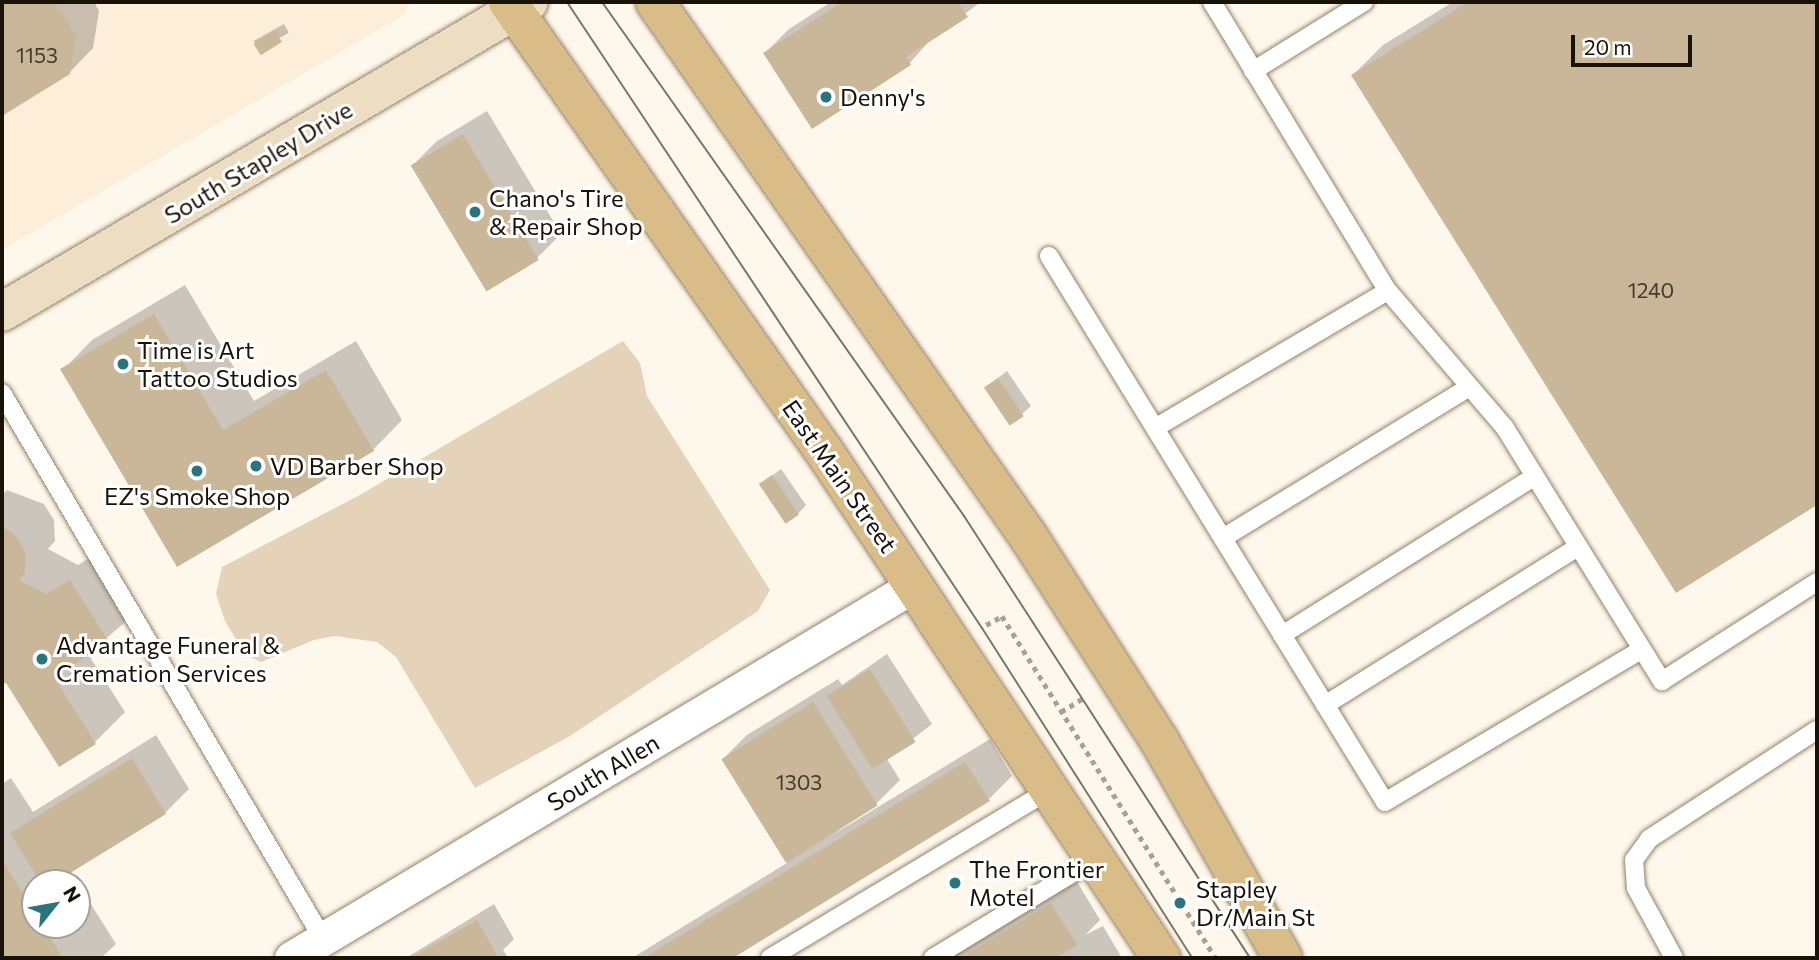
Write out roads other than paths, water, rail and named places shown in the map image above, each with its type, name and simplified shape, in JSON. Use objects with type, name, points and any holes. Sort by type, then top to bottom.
[{"type":"main road","points":[[655,2],[1028,536],[1159,740],[1283,958]]},
{"type":"main road","name":"South Stapley Drive","points":[[2,312],[517,5]]},
{"type":"main road","name":"East Main Street","points":[[517,5],[915,585],[1161,958]]},
{"type":"street","name":"South Allen","points":[[291,958],[915,585]]},
{"type":"lane","points":[[1212,2],[1388,291],[1505,428],[1662,681],[1817,582]]},
{"type":"lane","points":[[1253,71],[1344,7],[1364,2]]},
{"type":"lane","points":[[1049,256],[1385,802],[1641,650]]},
{"type":"lane","points":[[1155,428],[1388,291]]},
{"type":"lane","points":[[1223,538],[1469,387]]},
{"type":"lane","points":[[2,393],[324,939]]},
{"type":"lane","points":[[1282,635],[1534,477]]},
{"type":"lane","points":[[1325,705],[1578,547]]},
{"type":"lane","points":[[1674,958],[1636,888],[1634,860],[1649,839],[1817,730]]},
{"type":"lane","points":[[770,958],[1050,790]]},
{"type":"lane","points":[[933,958],[1096,859]]},
{"type":"tram line","points":[[567,2],[982,628],[1192,958]]},
{"type":"tram line","points":[[602,2],[964,516],[1250,958]]},
{"type":"place","name":"Denny's","points":[[826,97]]},
{"type":"place","name":"Chano's Tire & Repair Shop","points":[[475,212]]},
{"type":"place","name":"Time is Art Tattoo Studios","points":[[123,364]]},
{"type":"place","name":"VD Barber Shop","points":[[256,466]]},
{"type":"place","name":"EZ's Smoke Shop","points":[[197,471]]},
{"type":"place","name":"Advantage Funeral & Cremation Services","points":[[42,659]]},
{"type":"place","name":"The Frontier Motel","points":[[955,883]]},
{"type":"place","name":"Stapley Dr/Main St","points":[[1180,903]]}]
